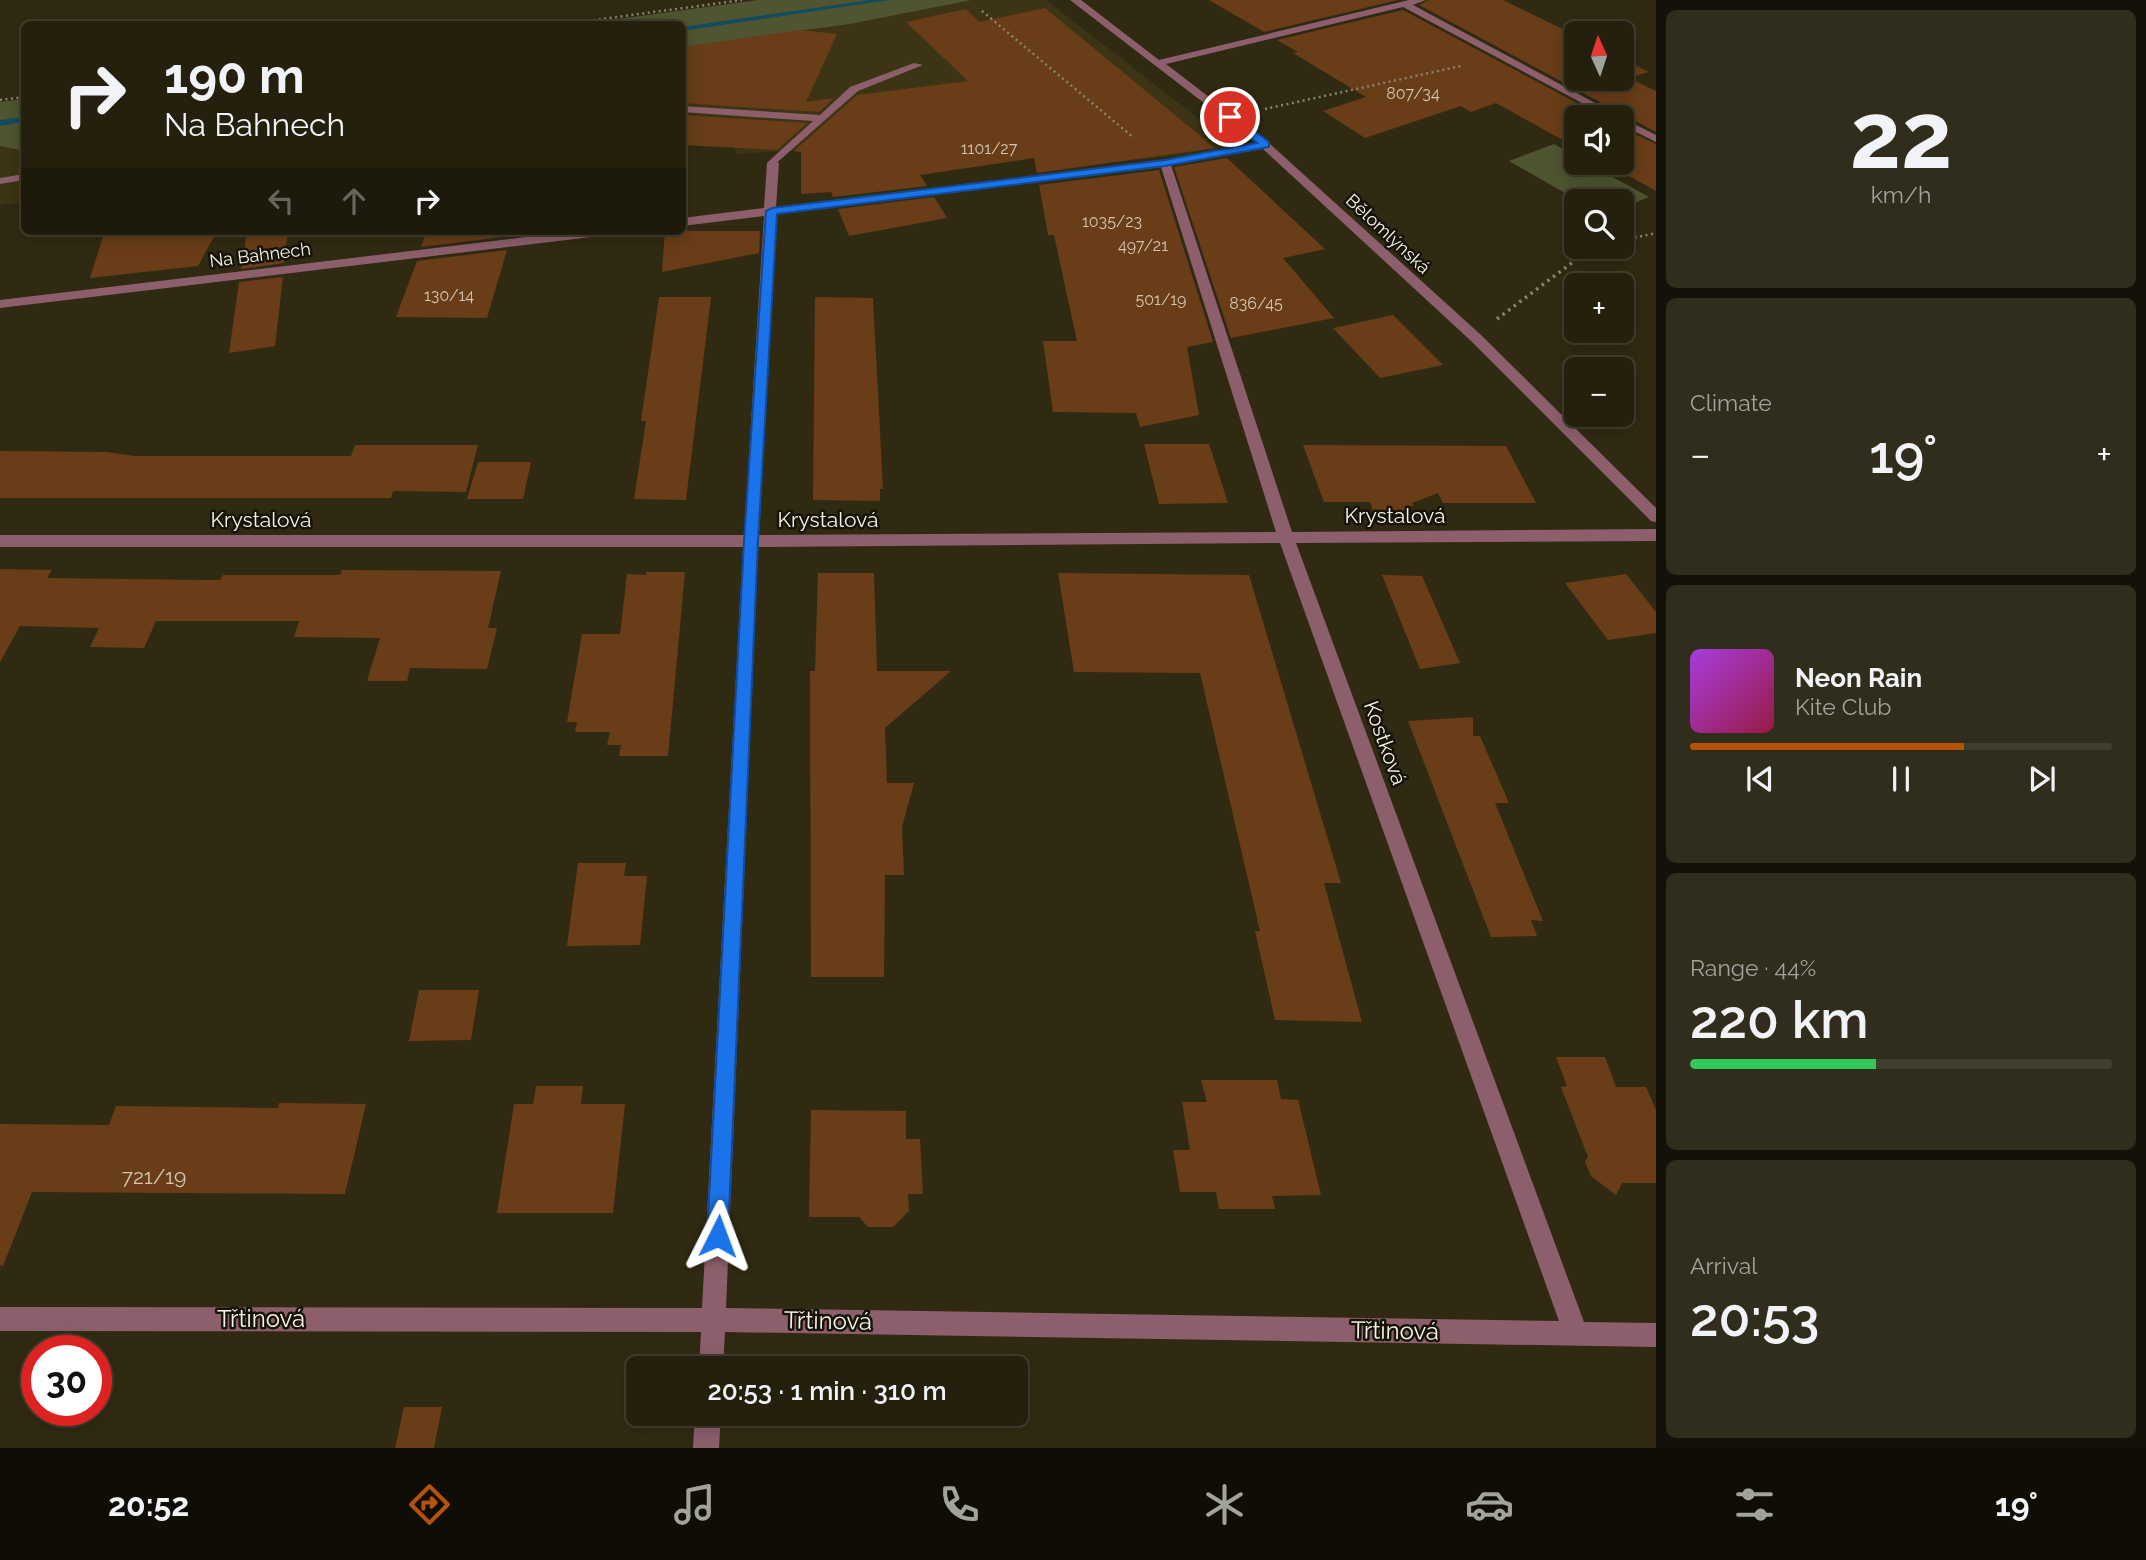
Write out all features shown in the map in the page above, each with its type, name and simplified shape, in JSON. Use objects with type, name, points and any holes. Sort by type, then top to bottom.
[{"type":"street","name":"Bělomlýnská","points":[[1075,0],[1265,145],[1475,337],[1656,517]]},
{"type":"street","points":[[1158,63],[1421,0]]},
{"type":"street","points":[[1404,4],[1593,105]]},
{"type":"street","points":[[712,1356],[751,541],[773,163],[854,89],[918,65]]},
{"type":"street","points":[[686,109],[822,118]]},
{"type":"street","points":[[1634,127],[1656,139]]},
{"type":"street","points":[[686,222],[1165,163],[1265,145]]},
{"type":"street","name":"Kostková","points":[[1165,163],[1286,538],[1576,1334]]},
{"type":"street","points":[[0,181],[21,178]]},
{"type":"street","name":"Na Bahnech","points":[[0,304],[575,235]]},
{"type":"street","name":"Krystalová","points":[[0,541],[751,541],[1656,535]]},
{"type":"street","name":"Třtinová","points":[[0,1319],[714,1320],[1656,1335]]},
{"type":"street","points":[[706,1448],[707,1426]]},
{"type":"path","points":[[588,21],[742,0]]},
{"type":"path","points":[[982,11],[1165,163]]},
{"type":"path","points":[[1230,117],[1503,57]]},
{"type":"path","points":[[0,100],[21,97]]},
{"type":"path","points":[[1634,238],[1656,233]]},
{"type":"path","points":[[1475,337],[1577,259]]},
{"type":"shaded area","points":[[972,0],[1046,0],[1234,146],[1164,157],[1085,164],[1020,87],[803,150],[737,154],[733,146],[686,142],[686,46],[850,24]]},
{"type":"shaded area","points":[[0,146],[21,150],[21,202],[0,205]]},
{"type":"green space","points":[[758,0],[972,0],[850,24],[686,47],[686,21],[603,21]]},
{"type":"green space","points":[[21,99],[21,150],[0,146],[0,102]]},
{"type":"green space","points":[[1554,144],[1564,150],[1564,175],[1609,175],[1649,197],[1634,203],[1634,189],[1564,189],[1564,192],[1509,161]]},
{"type":"building","points":[[1209,0],[1398,0],[1264,32]]},
{"type":"building","points":[[1429,0],[1503,0],[1564,30],[1564,83],[1419,5]]},
{"type":"building","points":[[1045,8],[1215,148],[1037,173],[1034,158],[920,175],[927,186],[833,197],[831,192],[801,194],[801,152],[794,151],[857,95],[968,81],[906,22],[966,9],[979,22]]},
{"type":"building","points":[[1403,10],[1581,105],[1564,105],[1564,141],[1496,103],[1471,112],[1461,106],[1365,138],[1323,111],[1366,97],[1293,53],[1298,52],[1277,40]]},
{"type":"building","points":[[800,30],[837,34],[806,102],[834,98],[819,112],[686,103],[686,46]]},
{"type":"building","points":[[1634,65],[1649,72],[1634,76]]},
{"type":"building","points":[[1634,80],[1656,91],[1656,132],[1634,120],[1634,105],[1606,105],[1579,91],[1634,91]]},
{"type":"building","points":[[686,115],[807,123],[777,150],[686,145]]},
{"type":"building","points":[[1634,134],[1656,144],[1656,191],[1627,175],[1634,175]]},
{"type":"building","points":[[1227,158],[1325,249],[1283,258],[1334,318],[1231,338],[1174,167]]},
{"type":"building","points":[[1159,170],[1213,342],[1187,347],[1199,415],[1140,427],[1136,413],[1053,412],[1043,341],[1077,341],[1054,235],[1048,235],[1039,185]]},
{"type":"building","points":[[934,197],[947,218],[849,236],[838,209]]},
{"type":"building","points":[[686,231],[760,231],[759,253],[662,272],[665,235],[686,235]]},
{"type":"building","points":[[104,235],[215,235],[198,266],[90,278]]},
{"type":"building","points":[[246,235],[288,235],[284,263],[241,269]]},
{"type":"building","points":[[426,235],[511,235],[511,236],[421,247]]},
{"type":"building","points":[[507,250],[487,318],[396,317],[417,261]]},
{"type":"building","points":[[283,277],[275,346],[229,353],[239,282]]},
{"type":"building","points":[[659,297],[711,297],[686,500],[634,499],[646,421],[641,421]]},
{"type":"building","points":[[815,297],[873,298],[883,489],[880,489],[880,501],[813,500]]},
{"type":"building","points":[[1393,315],[1443,365],[1380,378],[1333,328]]},
{"type":"building","points":[[1144,444],[1209,444],[1228,503],[1159,504]]},
{"type":"building","points":[[355,445],[478,445],[466,492],[393,491],[391,498],[0,498],[0,451],[107,452],[134,456],[351,456]]},
{"type":"building","points":[[1303,445],[1506,446],[1536,503],[1443,503],[1438,493],[1412,503],[1414,505],[1377,523],[1370,502],[1324,502]]},
{"type":"building","points":[[478,462],[531,462],[523,499],[467,499]]},
{"type":"building","points":[[0,569],[52,570],[47,578],[205,580],[220,580],[223,575],[340,575],[342,570],[501,571],[488,628],[497,628],[487,669],[410,668],[407,681],[367,681],[380,638],[294,637],[299,621],[156,621],[144,648],[90,647],[99,628],[20,626],[0,662]]},
{"type":"building","points":[[646,572],[685,572],[668,756],[619,756],[621,745],[607,745],[610,732],[575,732],[577,722],[567,722],[582,634],[620,634],[627,574],[646,575]]},
{"type":"building","points":[[818,573],[874,573],[877,671],[951,671],[885,728],[887,783],[914,783],[902,827],[904,875],[885,875],[884,977],[811,977],[810,671],[815,671]]},
{"type":"building","points":[[1058,573],[1249,575],[1341,883],[1324,883],[1362,1022],[1275,1020],[1255,931],[1260,931],[1200,673],[1074,672]]},
{"type":"building","points":[[1626,574],[1656,612],[1656,633],[1608,640],[1565,583]]},
{"type":"building","points":[[1382,575],[1422,576],[1460,663],[1420,669]]},
{"type":"building","points":[[1473,717],[1473,736],[1480,736],[1509,803],[1495,803],[1543,921],[1531,920],[1537,936],[1491,937],[1408,721]]},
{"type":"building","points":[[578,863],[626,863],[624,876],[647,876],[640,945],[567,946]]},
{"type":"building","points":[[419,990],[479,990],[471,1040],[409,1041]]},
{"type":"building","points":[[1556,1057],[1605,1057],[1616,1087],[1646,1087],[1656,1110],[1656,1183],[1622,1183],[1616,1195],[1591,1176],[1585,1162],[1588,1157],[1561,1087],[1567,1086]]},
{"type":"building","points":[[1201,1080],[1277,1080],[1281,1099],[1298,1100],[1321,1195],[1272,1196],[1275,1209],[1219,1209],[1216,1192],[1180,1192],[1173,1150],[1190,1150],[1182,1102],[1207,1102]]},
{"type":"building","points":[[536,1086],[583,1086],[581,1104],[625,1104],[613,1213],[497,1213],[514,1104],[533,1104]]},
{"type":"building","points":[[279,1103],[366,1104],[345,1194],[32,1192],[3,1266],[0,1265],[0,1124],[109,1125],[116,1106],[278,1108]]},
{"type":"building","points":[[811,1110],[906,1111],[906,1139],[920,1139],[923,1194],[908,1194],[909,1211],[893,1227],[868,1227],[859,1217],[809,1217]]},
{"type":"building","points":[[404,1407],[442,1407],[434,1448],[395,1448]]},
{"type":"waterway","points":[[686,28],[886,0]]},
{"type":"waterway","points":[[0,123],[21,120]]},
{"type":"route","points":[[718,1236],[751,541],[772,211],[1165,163],[1265,145],[1230,117]]}]
